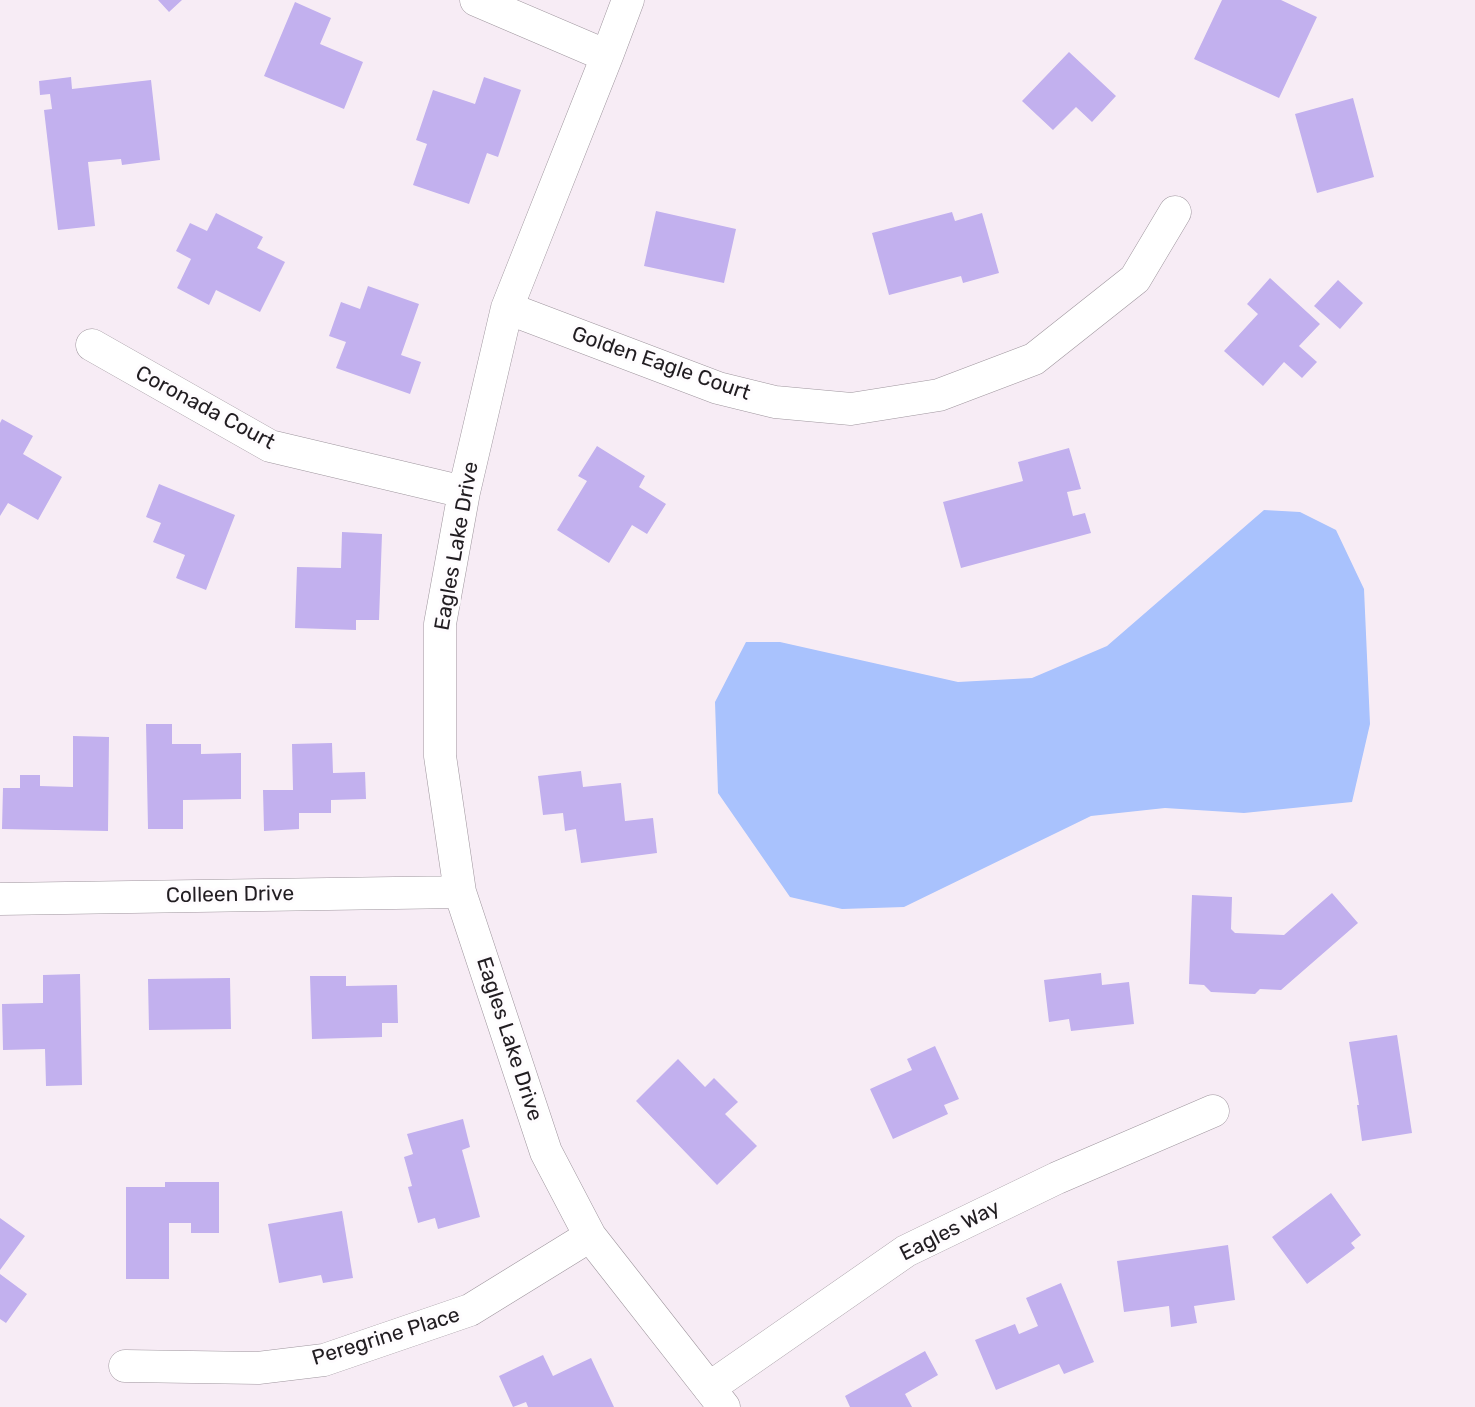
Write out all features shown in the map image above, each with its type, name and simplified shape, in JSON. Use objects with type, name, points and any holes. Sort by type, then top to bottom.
[{"type":"street","points":[[476,0],[607,56]]},
{"type":"street","name":"Eagles Lake Drive","points":[[628,0],[507,308],[464,492],[440,624],[440,756],[460,892],[546,1152],[590,1236],[716,1398]]},
{"type":"street","name":"Golden Eagle Court","points":[[507,308],[718,388],[775,402],[851,409],[939,395],[1034,359],[1135,279],[1175,212]]},
{"type":"street","name":"Coronada Court","points":[[92,345],[270,446],[464,492]]},
{"type":"street","name":"Colleen Drive","points":[[0,899],[460,892]]},
{"type":"street","name":"Eagles Way","points":[[716,1398],[906,1251],[1057,1178],[1213,1111]]},
{"type":"street","name":"Peregrine Place","points":[[125,1366],[258,1368],[324,1360],[471,1310],[590,1236]]},
{"type":"water","points":[[1264,510],[1300,512],[1336,530],[1364,589],[1370,724],[1352,802],[1244,813],[1165,808],[1091,816],[904,907],[842,909],[790,897],[718,793],[715,702],[746,642],[780,642],[958,682],[1032,678],[1107,646]]},
{"type":"building","points":[[158,0],[182,0],[169,12]]},
{"type":"building","points":[[1222,0],[1281,0],[1317,17],[1279,98],[1194,59]]},
{"type":"building","points":[[295,2],[331,18],[320,44],[363,62],[344,109],[264,76]]},
{"type":"building","points":[[1069,52],[1116,96],[1092,122],[1076,107],[1053,130],[1022,101]]},
{"type":"building","points":[[71,77],[72,89],[151,80],[160,160],[122,165],[121,159],[88,162],[95,226],[58,230],[44,110],[52,109],[50,94],[40,95],[39,81]]},
{"type":"building","points":[[484,77],[521,90],[498,157],[487,153],[469,204],[413,185],[427,144],[416,140],[433,90],[475,104]]},
{"type":"building","points":[[1353,98],[1374,177],[1317,193],[1295,114]]},
{"type":"building","points":[[656,211],[736,229],[724,283],[644,266]]},
{"type":"building","points":[[952,212],[955,221],[982,213],[999,273],[963,283],[961,276],[889,295],[872,233]]},
{"type":"building","points":[[216,213],[263,237],[257,248],[285,262],[260,312],[216,290],[209,305],[177,288],[191,259],[176,251],[190,223],[207,231]]},
{"type":"building","points":[[1270,278],[1320,324],[1299,346],[1317,362],[1302,378],[1284,362],[1263,386],[1224,351],[1258,314],[1247,304]]},
{"type":"building","points":[[1338,280],[1363,303],[1340,329],[1314,306]]},
{"type":"building","points":[[368,286],[419,304],[401,355],[421,362],[410,394],[336,368],[346,342],[329,336],[341,302],[360,309]]},
{"type":"building","points":[[2,419],[33,436],[23,454],[62,477],[38,520],[8,503],[0,516],[0,423]]},
{"type":"building","points":[[597,446],[645,476],[639,487],[666,504],[647,534],[632,525],[609,563],[557,530],[587,481],[578,476]]},
{"type":"building","points":[[1069,448],[1081,489],[1067,492],[1073,516],[1085,513],[1091,533],[961,568],[943,502],[1023,481],[1018,462]]},
{"type":"building","points":[[159,484],[235,515],[206,590],[176,578],[185,555],[153,542],[161,523],[146,517]]},
{"type":"building","points":[[342,532],[382,534],[379,620],[356,620],[356,630],[295,628],[297,567],[341,568]]},
{"type":"building","points":[[146,724],[172,724],[172,744],[201,744],[201,754],[241,753],[241,799],[183,800],[183,829],[148,829]]},
{"type":"building","points":[[73,736],[109,737],[108,831],[2,829],[3,788],[20,788],[20,775],[40,775],[40,786],[73,787]]},
{"type":"building","points":[[332,743],[333,773],[365,772],[366,799],[331,800],[331,813],[299,813],[299,829],[264,831],[263,790],[293,790],[292,744]]},
{"type":"building","points":[[581,771],[583,787],[621,783],[625,821],[653,818],[657,853],[581,863],[576,829],[565,831],[563,813],[543,815],[538,776]]},
{"type":"building","points":[[1332,893],[1358,923],[1281,990],[1260,989],[1255,994],[1211,992],[1204,985],[1189,984],[1192,895],[1232,897],[1231,929],[1235,933],[1284,935]]},
{"type":"building","points":[[1101,973],[1102,985],[1129,982],[1134,1024],[1071,1031],[1069,1019],[1049,1022],[1044,980]]},
{"type":"building","points":[[80,974],[82,1085],[46,1086],[45,1049],[3,1050],[2,1004],[43,1003],[43,975]]},
{"type":"building","points":[[310,976],[346,976],[346,986],[397,985],[398,1023],[382,1023],[382,1037],[312,1039]]},
{"type":"building","points":[[230,978],[231,1029],[149,1030],[148,979]]},
{"type":"building","points":[[1397,1035],[1412,1133],[1362,1141],[1349,1042]]},
{"type":"building","points":[[935,1046],[959,1099],[944,1105],[948,1114],[893,1139],[870,1089],[912,1070],[907,1059]]},
{"type":"building","points":[[678,1059],[705,1087],[714,1078],[738,1102],[725,1114],[757,1146],[717,1185],[636,1101]]},
{"type":"building","points":[[463,1119],[470,1147],[462,1150],[480,1217],[438,1229],[435,1218],[418,1223],[408,1187],[412,1186],[404,1157],[413,1154],[407,1134]]},
{"type":"building","points":[[165,1182],[219,1182],[219,1233],[191,1233],[191,1223],[169,1223],[169,1279],[126,1279],[126,1187],[165,1187]]},
{"type":"building","points":[[1331,1193],[1361,1235],[1351,1243],[1355,1248],[1307,1284],[1272,1237]]},
{"type":"building","points":[[342,1211],[353,1278],[323,1283],[321,1275],[279,1283],[268,1224]]},
{"type":"building","points":[[0,1218],[25,1236],[0,1270]]},
{"type":"building","points":[[1228,1245],[1235,1300],[1194,1306],[1197,1323],[1171,1327],[1169,1306],[1124,1312],[1117,1261]]},
{"type":"building","points":[[0,1274],[27,1294],[6,1323],[0,1319]]},
{"type":"building","points":[[1061,1283],[1094,1362],[1064,1374],[1059,1364],[996,1390],[975,1340],[1015,1324],[1019,1334],[1038,1326],[1026,1298]]},
{"type":"building","points":[[925,1351],[938,1375],[905,1394],[912,1407],[850,1407],[845,1396]]},
{"type":"building","points":[[543,1355],[553,1376],[591,1358],[614,1407],[528,1407],[526,1402],[513,1407],[499,1376]]}]
